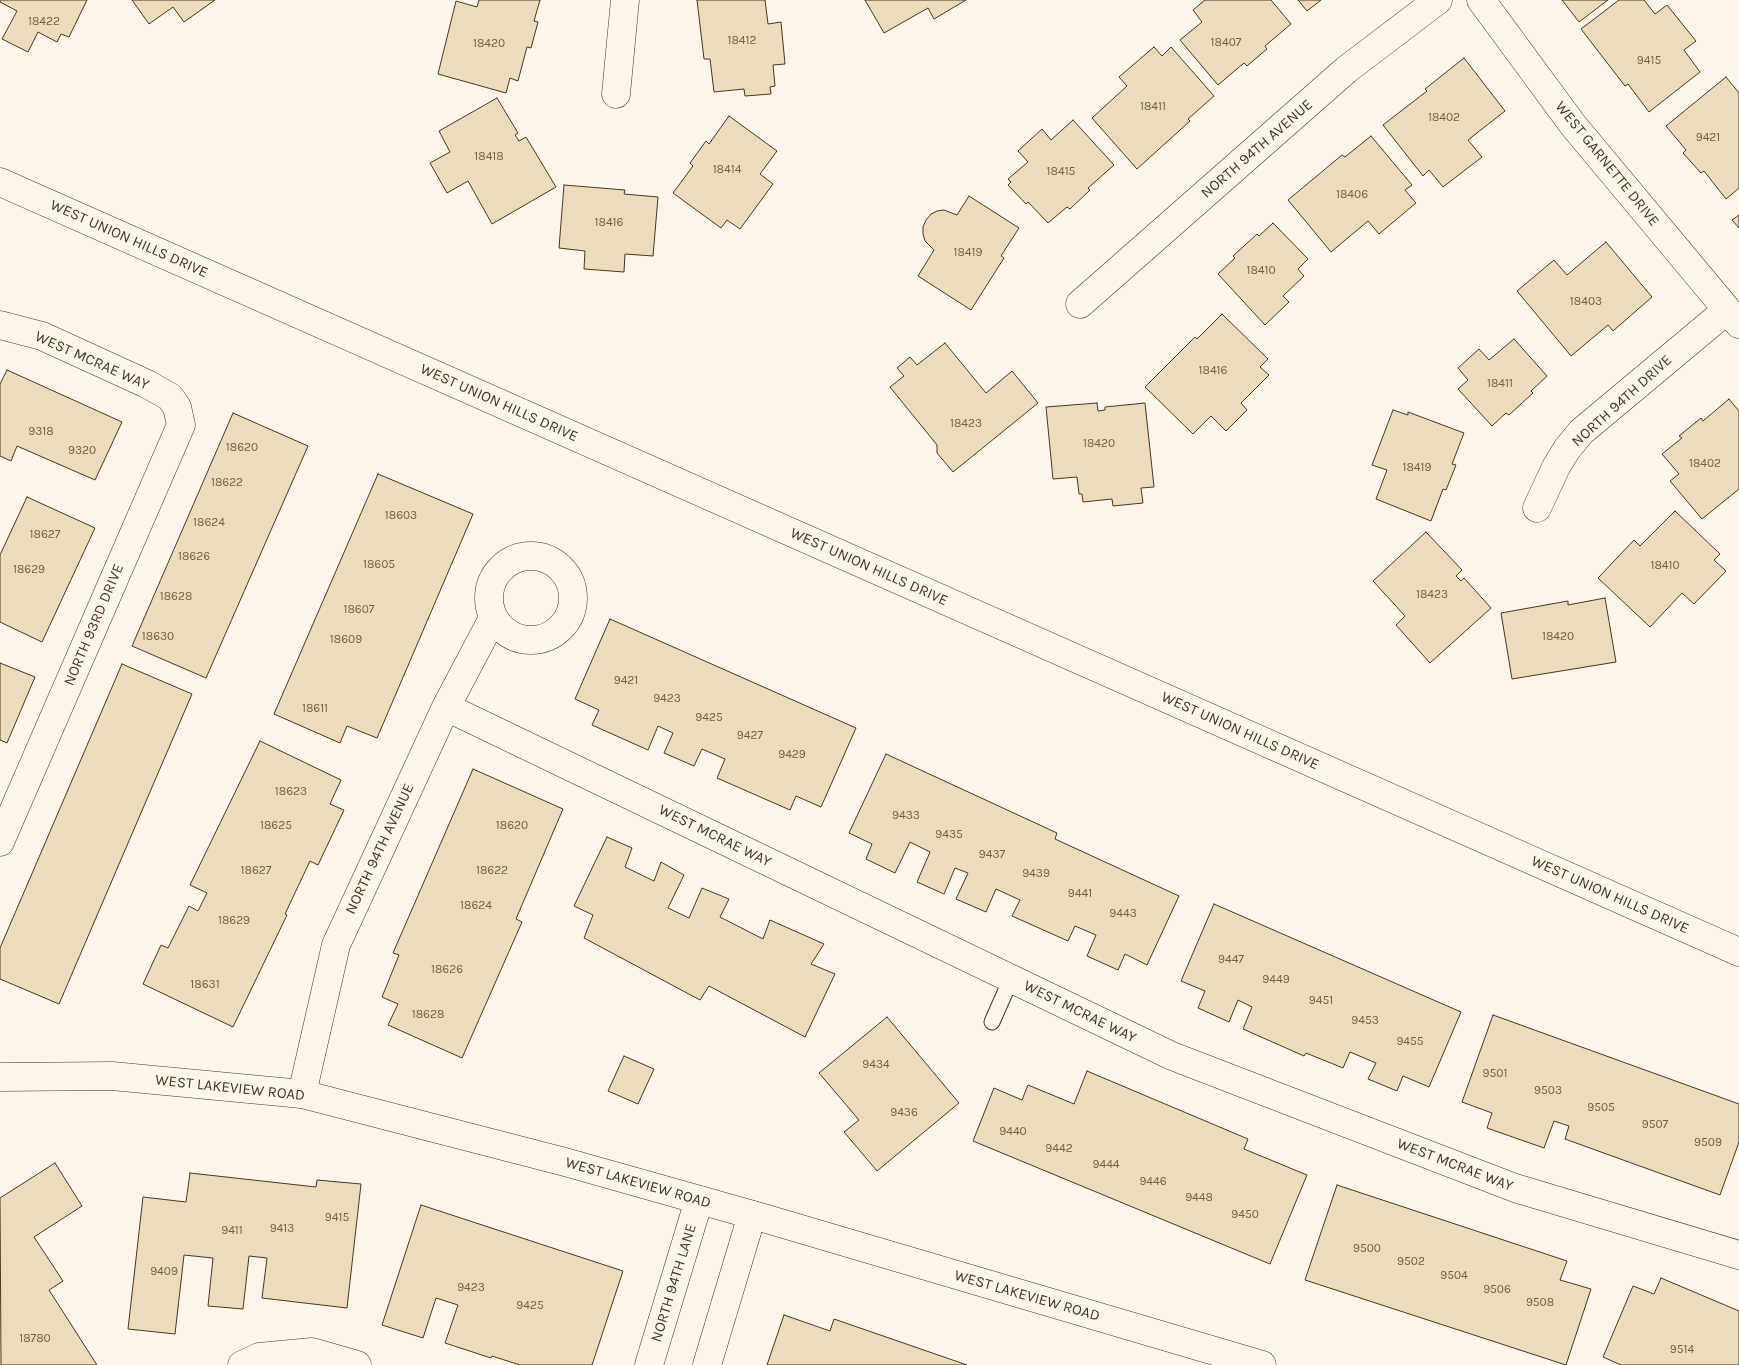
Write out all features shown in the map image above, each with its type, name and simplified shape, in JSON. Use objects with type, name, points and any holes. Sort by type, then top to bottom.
[{"type":"street","points":[[616,94],[625,0]]},
{"type":"street","name":"NORTH 94TH AVENUE","points":[[1080,304],[1346,70],[1438,0]]},
{"type":"street","name":"WEST GARNETTE DRIVE","points":[[1480,0],[1573,125],[1733,317]]},
{"type":"street","name":"WEST UNION HILLS DRIVE","points":[[0,182],[1739,952]]},
{"type":"street","name":"NORTH 94TH DRIVE","points":[[1537,508],[1556,467],[1581,432],[1733,317]]},
{"type":"street","name":"WEST MCRAE WAY","points":[[0,325],[42,336],[147,384],[170,397],[177,407]]},
{"type":"street","name":"NORTH 93RD DRIVE","points":[[0,842],[10,792],[181,425],[177,407]]},
{"type":"street","name":"NORTH 94TH AVENUE","points":[[302,1094],[336,945],[446,707],[493,618]]},
{"type":"street","name":"WEST MCRAE WAY","points":[[446,707],[1172,1056],[1514,1188],[1739,1255]]},
{"type":"street","name":"WEST LAKEVIEW ROAD","points":[[0,1077],[112,1076],[302,1094],[565,1162],[1262,1365]]},
{"type":"street","name":"NORTH 94TH LANE","points":[[650,1365],[699,1200]]},
{"type":"street","points":[[707,1365],[752,1215]]},
{"type":"street","points":[[242,1365],[259,1357],[312,1352],[357,1365]]},
{"type":"lane","points":[[992,1022],[1011,979]]},
{"type":"building","points":[[0,0],[87,0],[69,37],[61,34],[57,42],[38,32],[28,52],[2,39],[17,11],[0,2]]},
{"type":"building","points":[[132,0],[215,0],[184,22],[173,7],[149,24]]},
{"type":"building","points":[[479,0],[540,0],[534,21],[538,22],[531,48],[527,47],[518,81],[510,78],[506,93],[438,74],[456,1],[477,7]]},
{"type":"building","points":[[697,0],[765,0],[768,24],[781,22],[785,64],[773,65],[775,86],[770,87],[771,94],[745,96],[744,89],[714,92],[710,59],[704,59]]},
{"type":"building","points":[[865,0],[966,0],[934,19],[928,8],[884,33]]},
{"type":"building","points":[[1205,0],[1271,0],[1291,24],[1265,46],[1267,49],[1247,66],[1244,63],[1218,85],[1180,40],[1202,22],[1193,10]]},
{"type":"building","points":[[1298,0],[1321,0],[1307,11]]},
{"type":"building","points":[[1562,0],[1608,0],[1579,22]]},
{"type":"building","points":[[1619,0],[1644,0],[1655,14],[1667,5],[1696,41],[1684,50],[1700,72],[1649,112],[1628,84],[1625,86],[1581,29]]},
{"type":"building","points":[[1154,47],[1162,56],[1171,47],[1214,96],[1188,119],[1190,121],[1137,169],[1092,118],[1127,86],[1119,77]]},
{"type":"building","points":[[1464,58],[1505,111],[1468,140],[1482,157],[1443,187],[1429,170],[1423,176],[1383,125],[1427,91],[1425,89]]},
{"type":"building","points":[[1726,77],[1739,93],[1739,188],[1726,199],[1704,171],[1701,173],[1683,153],[1686,150],[1666,126]]},
{"type":"building","points":[[497,98],[518,133],[515,135],[519,141],[526,137],[556,187],[492,224],[468,181],[447,193],[430,163],[450,152],[439,131]]},
{"type":"building","points":[[729,116],[777,151],[760,174],[773,184],[740,229],[727,220],[721,228],[673,193],[693,166],[690,163],[706,141],[709,144]]},
{"type":"building","points":[[1073,120],[1114,165],[1088,188],[1090,190],[1070,209],[1067,207],[1048,223],[1008,185],[1011,182],[1008,179],[1028,162],[1018,151],[1042,129],[1051,140]]},
{"type":"building","points":[[1371,136],[1412,185],[1405,190],[1416,203],[1379,234],[1368,221],[1331,252],[1288,200],[1342,155],[1345,157]]},
{"type":"building","points":[[564,185],[625,190],[624,194],[658,197],[653,256],[625,254],[624,272],[584,269],[585,251],[559,248]]},
{"type":"building","points":[[969,196],[1019,228],[1001,256],[1004,258],[971,310],[918,276],[934,250],[925,241],[923,234],[926,220],[937,211],[944,210],[957,215]]},
{"type":"building","points":[[1739,215],[1739,228],[1732,220]]},
{"type":"building","points":[[1273,223],[1308,259],[1298,269],[1304,276],[1283,296],[1289,302],[1265,325],[1218,274],[1235,258],[1233,256],[1257,234],[1259,236]]},
{"type":"building","points":[[1606,242],[1652,297],[1613,331],[1608,325],[1571,356],[1517,291],[1554,260],[1567,275]]},
{"type":"building","points":[[1222,314],[1268,359],[1260,367],[1269,375],[1241,403],[1247,410],[1226,431],[1211,416],[1193,434],[1145,387],[1195,337],[1197,339]]},
{"type":"building","points":[[1514,339],[1547,376],[1531,391],[1533,393],[1509,415],[1506,413],[1492,426],[1458,389],[1468,380],[1458,368],[1479,349],[1489,360]]},
{"type":"building","points":[[945,343],[986,393],[1012,371],[1038,403],[953,472],[937,453],[937,445],[890,387],[904,376],[897,368],[910,357],[917,365]]},
{"type":"building","points":[[7,370],[122,422],[95,480],[17,446],[11,461],[0,456],[0,384]]},
{"type":"building","points":[[1729,399],[1739,411],[1739,489],[1702,519],[1670,481],[1679,474],[1662,454],[1682,438],[1679,436],[1701,418],[1703,421]]},
{"type":"building","points":[[1097,403],[1098,411],[1105,410],[1105,407],[1145,403],[1154,487],[1141,488],[1143,503],[1113,506],[1112,499],[1083,502],[1082,494],[1079,494],[1077,477],[1053,479],[1046,407]]},
{"type":"building","points":[[1393,410],[1408,415],[1408,412],[1464,433],[1452,464],[1456,465],[1446,490],[1443,489],[1431,521],[1376,499],[1387,470],[1372,465]]},
{"type":"building","points":[[233,413],[308,446],[206,678],[132,646]]},
{"type":"building","points":[[378,474],[473,514],[377,738],[347,726],[340,743],[274,714]]},
{"type":"building","points":[[27,497],[95,528],[42,642],[0,622],[0,555]]},
{"type":"building","points":[[1675,511],[1720,554],[1714,560],[1726,571],[1694,604],[1682,593],[1650,627],[1598,578],[1634,540],[1640,546]]},
{"type":"building","points":[[1426,532],[1462,570],[1456,576],[1461,581],[1464,578],[1491,608],[1430,663],[1396,625],[1405,616],[1373,581]]},
{"type":"building","points":[[1605,598],[1616,662],[1512,679],[1501,613],[1568,601],[1568,605]]},
{"type":"building","points":[[610,619],[856,728],[821,807],[796,796],[790,810],[717,778],[725,759],[702,749],[694,766],[664,753],[673,733],[658,726],[648,750],[592,725],[599,710],[575,699]]},
{"type":"building","points":[[0,663],[35,677],[7,743],[0,740]]},
{"type":"building","points":[[122,664],[192,694],[59,1004],[0,979],[0,948]]},
{"type":"building","points":[[260,741],[341,780],[330,804],[344,810],[318,865],[310,861],[285,914],[287,915],[233,1027],[143,984],[161,945],[168,948],[189,906],[198,911],[207,893],[190,885]]},
{"type":"building","points":[[886,754],[1057,833],[1055,839],[1179,896],[1147,965],[1125,954],[1118,970],[1087,956],[1096,935],[1075,926],[1068,941],[1012,916],[1020,900],[996,889],[986,912],[956,899],[968,873],[955,868],[944,894],[917,882],[930,852],[910,842],[895,873],[866,859],[872,844],[849,833]]},
{"type":"building","points":[[473,769],[563,809],[516,919],[522,922],[462,1058],[388,1025],[398,1004],[382,997],[399,955],[393,953]]},
{"type":"building","points":[[607,837],[632,848],[625,867],[654,881],[661,862],[684,875],[668,908],[689,918],[702,888],[729,899],[720,917],[763,939],[770,920],[824,944],[811,964],[835,974],[805,1037],[709,986],[700,1000],[584,938],[593,915],[574,906]]},
{"type":"building","points":[[1214,904],[1461,1012],[1429,1087],[1403,1076],[1397,1091],[1368,1079],[1376,1063],[1350,1052],[1343,1068],[1306,1053],[1304,1056],[1243,1029],[1252,1007],[1238,1000],[1229,1022],[1198,1008],[1205,991],[1181,981]]},
{"type":"building","points":[[1493,1015],[1739,1104],[1739,1142],[1720,1195],[1565,1139],[1569,1126],[1554,1121],[1544,1148],[1487,1128],[1492,1113],[1462,1102]]},
{"type":"building","points":[[887,1017],[959,1103],[877,1171],[844,1132],[859,1120],[819,1073]]},
{"type":"building","points":[[624,1056],[654,1069],[638,1104],[608,1091]]},
{"type":"building","points":[[1087,1071],[1248,1139],[1244,1149],[1307,1175],[1270,1264],[973,1141],[994,1088],[1022,1100],[1028,1085],[1074,1104]]},
{"type":"building","points":[[55,1163],[82,1206],[34,1237],[63,1281],[49,1290],[97,1365],[1,1365],[0,1198]]},
{"type":"building","points":[[190,1173],[316,1187],[317,1180],[361,1184],[347,1308],[262,1298],[267,1258],[249,1256],[243,1309],[208,1306],[213,1258],[184,1255],[175,1334],[128,1329],[143,1197],[186,1202]]},
{"type":"building","points":[[1337,1185],[1567,1261],[1560,1280],[1591,1289],[1566,1365],[1305,1280]]},
{"type":"building","points":[[421,1205],[623,1271],[592,1365],[520,1365],[445,1343],[458,1305],[436,1298],[423,1338],[382,1325]]},
{"type":"building","points":[[1661,1278],[1739,1311],[1739,1365],[1621,1365],[1603,1357],[1633,1286],[1654,1294]]},
{"type":"building","points":[[784,1315],[830,1331],[834,1319],[967,1365],[767,1365]]}]
